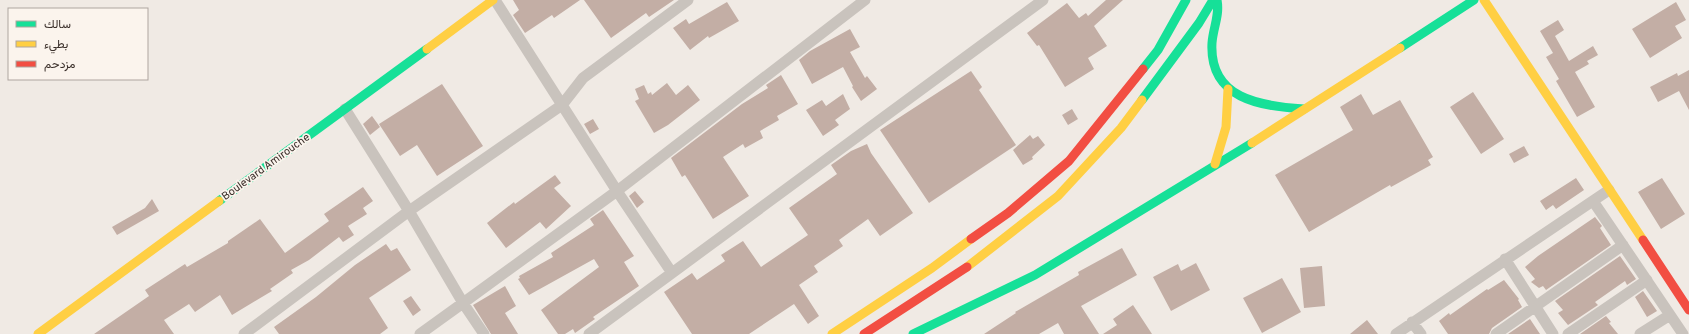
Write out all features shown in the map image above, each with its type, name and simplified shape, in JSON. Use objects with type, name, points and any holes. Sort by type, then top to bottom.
[{"type":"main road","name":"Boulevard Amirouche","points":[[38,334],[494,0]]},
{"type":"main road","points":[[832,334],[932,268],[1008,213],[1069,161],[1110,112],[1158,50],[1186,0]]},
{"type":"main road","points":[[864,334],[982,256],[1058,196],[1121,128],[1199,23],[1213,0]]},
{"type":"main road","points":[[1217,0],[1219,11],[1212,40],[1212,52],[1216,68],[1228,88],[1242,96],[1264,104],[1288,109],[1304,109]]},
{"type":"main road","points":[[913,334],[1035,275],[1304,109],[1474,0]]},
{"type":"main road","points":[[1484,0],[1689,310]]},
{"type":"main road","points":[[1215,164],[1226,127],[1228,88]]},
{"type":"street","points":[[494,0],[617,191],[672,272]]},
{"type":"street","points":[[244,334],[409,211],[562,105],[583,78],[688,0]]},
{"type":"street","points":[[420,334],[617,191],[865,0]]},
{"type":"street","points":[[589,334],[1043,0]]},
{"type":"street","points":[[344,109],[409,211],[463,303],[484,334]]},
{"type":"street","points":[[1396,334],[1609,190]]},
{"type":"street","points":[[1593,201],[1683,334]]},
{"type":"street","points":[[1496,334],[1623,245]]},
{"type":"street","points":[[1505,259],[1553,334]]},
{"type":"street","points":[[1568,334],[1647,280]]},
{"type":"street","points":[[1640,334],[1670,315]]},
{"type":"street","points":[[1412,322],[1421,334]]},
{"type":"building","points":[[513,0],[580,0],[554,18],[552,15],[525,33],[513,15],[519,10]]},
{"type":"building","points":[[584,0],[674,0],[649,17],[646,13],[611,38]]},
{"type":"building","points":[[1106,0],[1123,0],[1094,26],[1107,46],[1088,58],[1094,69],[1065,87],[1039,45],[1037,46],[1027,33],[1067,3],[1079,18],[1086,13],[1088,16]]},
{"type":"building","points":[[727,2],[739,21],[709,38],[708,36],[690,50],[673,28],[686,19],[689,24]]},
{"type":"building","points":[[1676,2],[1686,20],[1675,26],[1682,38],[1650,58],[1632,29]]},
{"type":"building","points":[[1558,20],[1564,30],[1555,36],[1569,61],[1593,46],[1598,55],[1587,61],[1589,64],[1575,72],[1595,107],[1577,117],[1556,81],[1559,79],[1546,57],[1553,53],[1540,31]]},
{"type":"building","points":[[850,29],[860,47],[850,52],[865,78],[867,76],[877,89],[861,101],[852,87],[853,86],[843,67],[812,84],[799,60],[810,51]]},
{"type":"building","points":[[1689,70],[1689,110],[1679,91],[1658,102],[1650,87],[1677,73],[1678,76]]},
{"type":"building","points":[[971,71],[982,87],[979,90],[1016,145],[929,203],[880,130]]},
{"type":"building","points":[[781,75],[798,104],[777,116],[779,120],[760,131],[763,138],[745,148],[743,144],[723,157],[749,196],[713,219],[685,175],[682,177],[671,158],[742,104],[768,88],[766,85]]},
{"type":"building","points":[[667,83],[676,95],[688,85],[700,100],[668,125],[654,133],[635,101],[639,99],[635,89],[644,85],[648,94],[651,92],[652,95]]},
{"type":"building","points":[[442,84],[483,146],[437,176],[417,145],[400,156],[379,124]]},
{"type":"building","points":[[1473,92],[1504,139],[1481,154],[1450,107]]},
{"type":"building","points":[[843,94],[850,109],[835,120],[839,125],[823,136],[806,110],[822,100],[826,106]]},
{"type":"building","points":[[1361,94],[1373,115],[1400,100],[1433,157],[1428,160],[1431,165],[1391,187],[1390,185],[1309,232],[1275,175],[1353,130],[1340,107]]},
{"type":"building","points":[[1072,109],[1078,119],[1068,125],[1062,115]]},
{"type":"building","points":[[372,116],[380,127],[370,135],[363,124]]},
{"type":"building","points":[[593,119],[599,129],[590,134],[584,124]]},
{"type":"building","points":[[1030,135],[1033,139],[1038,136],[1045,145],[1032,157],[1033,159],[1023,165],[1013,150]]},
{"type":"building","points":[[867,144],[871,153],[913,213],[880,236],[868,219],[839,240],[843,246],[814,266],[818,272],[799,285],[819,316],[808,324],[794,304],[749,334],[692,334],[664,292],[692,273],[697,280],[725,261],[721,255],[743,241],[761,267],[808,235],[789,208],[837,174],[831,165],[851,151]]},
{"type":"building","points":[[1524,146],[1529,155],[1514,163],[1509,154]]},
{"type":"building","points":[[555,175],[561,183],[554,188],[571,206],[546,229],[540,222],[506,248],[487,223],[514,202],[515,204]]},
{"type":"building","points":[[1576,178],[1584,190],[1556,209],[1553,205],[1546,210],[1540,201]]},
{"type":"building","points":[[1662,178],[1685,214],[1661,229],[1638,192]]},
{"type":"building","points":[[363,187],[373,201],[363,208],[367,214],[348,226],[354,235],[343,242],[339,237],[309,260],[291,270],[293,273],[270,289],[272,291],[232,315],[220,295],[195,312],[189,304],[164,320],[174,334],[94,334],[149,296],[145,290],[185,264],[187,267],[228,243],[228,241],[260,219],[285,253],[329,221],[324,214]]},
{"type":"building","points":[[635,191],[644,202],[637,208],[629,196]]},
{"type":"building","points":[[152,199],[159,211],[117,235],[112,227],[145,208]]},
{"type":"building","points":[[603,210],[634,256],[624,262],[639,286],[593,317],[595,319],[575,333],[573,329],[565,334],[558,334],[541,310],[599,267],[594,259],[529,295],[518,279],[520,278],[519,276],[553,257],[551,253],[594,225],[590,219]]},
{"type":"building","points":[[1595,217],[1602,226],[1600,228],[1611,245],[1546,290],[1543,286],[1539,288],[1531,282],[1535,279],[1525,267],[1538,256]]},
{"type":"building","points":[[386,244],[391,251],[397,248],[411,270],[369,298],[388,328],[380,334],[279,334],[274,327],[316,297],[355,265]]},
{"type":"building","points":[[1122,248],[1137,275],[1081,306],[1099,334],[1064,334],[1058,323],[1039,334],[984,334],[1016,313],[1015,312],[1079,275],[1078,272]]},
{"type":"building","points":[[1620,256],[1636,279],[1627,285],[1625,281],[1595,302],[1598,305],[1568,325],[1558,313],[1563,310],[1555,301]]},
{"type":"building","points":[[1196,263],[1210,290],[1171,311],[1153,277],[1178,264],[1181,271]]},
{"type":"building","points":[[1322,266],[1325,306],[1304,308],[1300,268]]},
{"type":"building","points":[[1282,278],[1301,312],[1262,333],[1243,298]]},
{"type":"building","points":[[1504,280],[1519,299],[1518,300],[1522,307],[1492,328],[1489,334],[1448,334],[1439,321],[1487,289],[1488,290]]},
{"type":"building","points":[[505,286],[516,306],[505,313],[518,334],[491,334],[473,305]]},
{"type":"building","points":[[1643,291],[1657,311],[1647,317],[1635,297]]},
{"type":"building","points":[[411,296],[421,310],[413,316],[403,301]]},
{"type":"building","points":[[1133,305],[1152,334],[1103,334],[1117,325],[1113,319]]},
{"type":"building","points":[[1606,316],[1611,322],[1609,323],[1618,334],[1580,334]]},
{"type":"building","points":[[1530,319],[1540,334],[1508,334]]},
{"type":"building","points":[[1367,320],[1378,334],[1350,334]]},
{"type":"traffic: fast","points":[[1143,69],[1158,50],[1186,0]]},
{"type":"traffic: fast","points":[[1142,100],[1199,23],[1213,0]]},
{"type":"traffic: fast","points":[[1217,0],[1218,11],[1212,43],[1213,62],[1219,77],[1228,88],[1240,96],[1255,102],[1287,108],[1304,109]]},
{"type":"traffic: fast","points":[[1400,48],[1474,0]]},
{"type":"traffic: fast","points":[[219,201],[427,49]]},
{"type":"traffic: fast","points":[[913,334],[1035,275],[1252,143]]},
{"type":"traffic: slow","points":[[427,49],[493,0]]},
{"type":"traffic: slow","points":[[1484,0],[1643,240]]},
{"type":"traffic: slow","points":[[1252,143],[1400,48]]},
{"type":"traffic: slow","points":[[1215,164],[1226,127],[1228,89]]},
{"type":"traffic: slow","points":[[967,267],[1058,196],[1121,128],[1142,100]]},
{"type":"traffic: slow","points":[[38,334],[219,201]]},
{"type":"traffic: slow","points":[[832,334],[932,268],[971,239]]},
{"type":"traffic: jam","points":[[971,239],[1008,213],[1069,161],[1143,69]]},
{"type":"traffic: jam","points":[[1643,240],[1689,310]]},
{"type":"traffic: jam","points":[[864,334],[967,267]]}]
